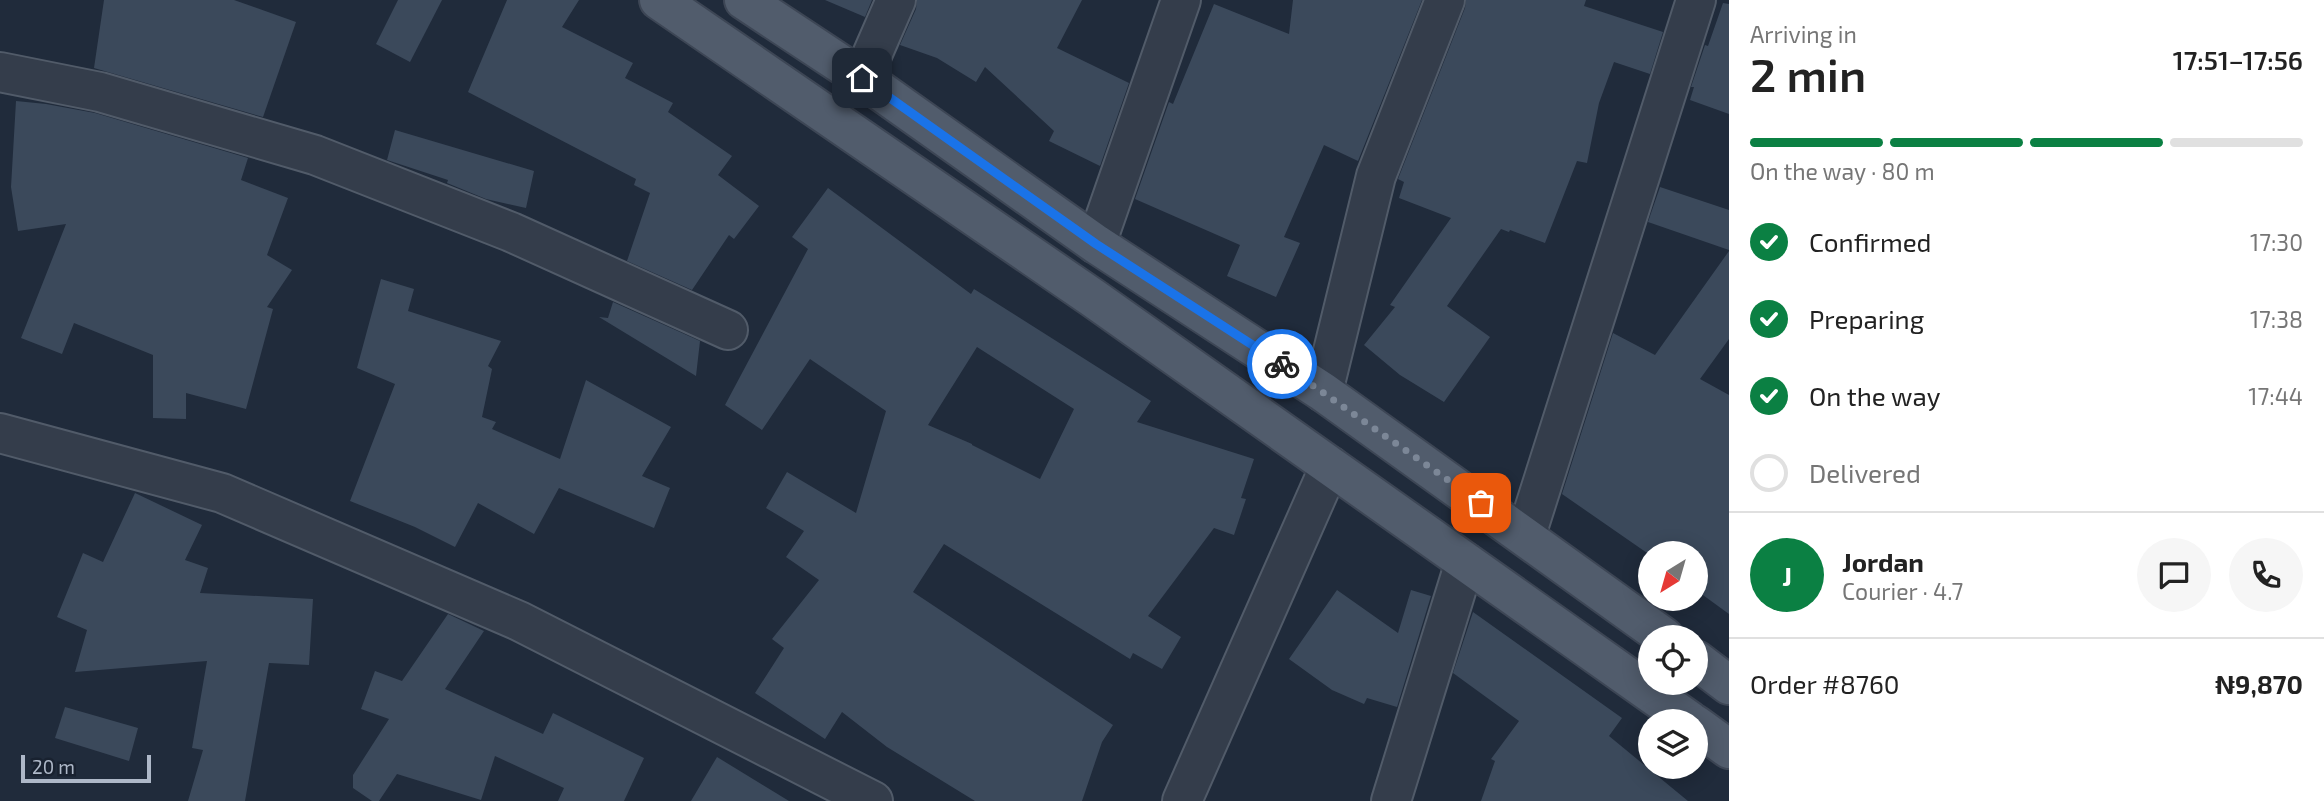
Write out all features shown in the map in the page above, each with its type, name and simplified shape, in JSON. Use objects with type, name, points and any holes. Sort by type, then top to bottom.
[{"type":"main road","points":[[659,0],[1093,298],[1673,709]]},
{"type":"main road","points":[[744,0],[862,78],[1096,244],[1323,392],[1526,535],[1648,625]]},
{"type":"main road","points":[[1708,669],[1729,685]]},
{"type":"main road","points":[[1708,734],[1729,749]]},
{"type":"street","points":[[862,78],[896,0]]},
{"type":"street","points":[[1096,244],[1181,0]]},
{"type":"street","points":[[1323,392],[1376,176],[1446,0]]},
{"type":"street","points":[[1526,535],[1696,0]]},
{"type":"street","points":[[0,72],[100,92],[315,155],[511,232],[728,330]]},
{"type":"street","points":[[0,433],[222,493],[519,621],[873,801]]},
{"type":"street","points":[[1182,801],[1330,466]]},
{"type":"street","points":[[1391,801],[1465,562]]},
{"type":"building","points":[[104,0],[234,0],[296,22],[263,117],[94,68]]},
{"type":"building","points":[[398,0],[442,0],[410,62],[376,44]]},
{"type":"building","points":[[507,0],[579,0],[562,27],[633,63],[625,78],[673,103],[668,112],[732,156],[718,175],[759,206],[734,239],[729,235],[692,290],[627,261],[650,193],[634,185],[636,179],[468,92]]},
{"type":"building","points":[[825,0],[872,0],[865,17]]},
{"type":"building","points":[[917,0],[1082,0],[1057,48],[1129,83],[1100,166],[1049,141],[1054,131],[985,67],[976,82],[937,58],[900,45],[916,9]]},
{"type":"building","points":[[1293,0],[1422,0],[1358,161],[1324,145],[1284,237],[1300,243],[1276,297],[1227,276],[1240,245],[1135,199],[1169,102],[1173,104],[1214,4],[1289,34]]},
{"type":"building","points":[[1466,0],[1586,0],[1584,6],[1663,32],[1650,74],[1614,62],[1599,103],[1587,163],[1577,161],[1545,243],[1501,229],[1447,306],[1490,337],[1444,402],[1400,375],[1364,345],[1395,307],[1390,305],[1451,218],[1399,198],[1404,182],[1398,179]]},
{"type":"building","points":[[1723,3],[1729,4],[1729,114],[1690,100],[1694,87],[1691,87],[1705,45],[1708,46]]},
{"type":"building","points":[[16,101],[95,113],[248,158],[241,180],[288,198],[267,255],[292,270],[267,307],[273,309],[246,409],[186,393],[186,419],[153,418],[153,355],[74,323],[62,354],[21,338],[66,224],[18,231],[11,187]]},
{"type":"building","points":[[395,130],[534,171],[526,208],[486,199],[447,183],[448,180],[387,160]]},
{"type":"building","points":[[1660,187],[1729,210],[1729,250],[1648,222]]},
{"type":"building","points":[[828,188],[971,294],[974,289],[1151,401],[1137,422],[1254,459],[1241,498],[1246,499],[1234,535],[1214,528],[1148,616],[1181,637],[1162,669],[1133,653],[1130,659],[944,544],[913,592],[1113,725],[1102,742],[1082,801],[975,801],[887,747],[842,712],[825,739],[755,693],[784,648],[772,639],[819,580],[786,557],[804,531],[766,508],[787,472],[856,513],[886,411],[810,359],[762,430],[725,405],[808,249],[792,237]],"holes":[[[977,347],[1074,409],[1040,479],[928,425]]]},
{"type":"building","points":[[1729,251],[1729,339],[1700,379],[1729,395],[1729,614],[1708,599],[1708,541],[1638,541],[1638,547],[1562,494],[1613,333],[1655,355]]},
{"type":"building","points":[[381,279],[414,289],[408,311],[501,341],[488,366],[492,369],[482,417],[496,422],[492,429],[560,459],[586,380],[671,427],[642,476],[670,488],[654,528],[559,488],[534,534],[478,503],[455,547],[415,527],[350,501],[395,384],[357,368]]},
{"type":"building","points":[[613,302],[700,341],[696,376],[599,317],[608,318]]},
{"type":"building","points":[[135,493],[202,525],[185,560],[208,568],[200,593],[313,599],[309,665],[269,663],[245,801],[188,801],[203,750],[192,748],[207,661],[75,672],[87,630],[57,617],[83,553],[103,562]]},
{"type":"building","points":[[1337,590],[1398,633],[1411,590],[1431,596],[1397,707],[1367,698],[1364,704],[1332,690],[1289,659]]},
{"type":"building","points":[[1473,612],[1622,718],[1609,736],[1638,760],[1638,779],[1661,779],[1688,801],[1481,801],[1495,761],[1491,759],[1519,721],[1453,673]]},
{"type":"building","points":[[448,614],[484,631],[445,689],[543,734],[553,713],[644,758],[624,801],[558,801],[564,788],[495,756],[481,800],[397,774],[379,801],[372,801],[353,788],[353,775],[389,719],[361,709],[375,671],[402,681]]},
{"type":"building","points":[[65,707],[138,728],[129,761],[55,738]]},
{"type":"building","points":[[717,757],[789,801],[691,801]]},
{"type":"way so far","points":[[1282,364],[1481,503]]},
{"type":"route","points":[[862,78],[1096,244],[1282,364]]}]
